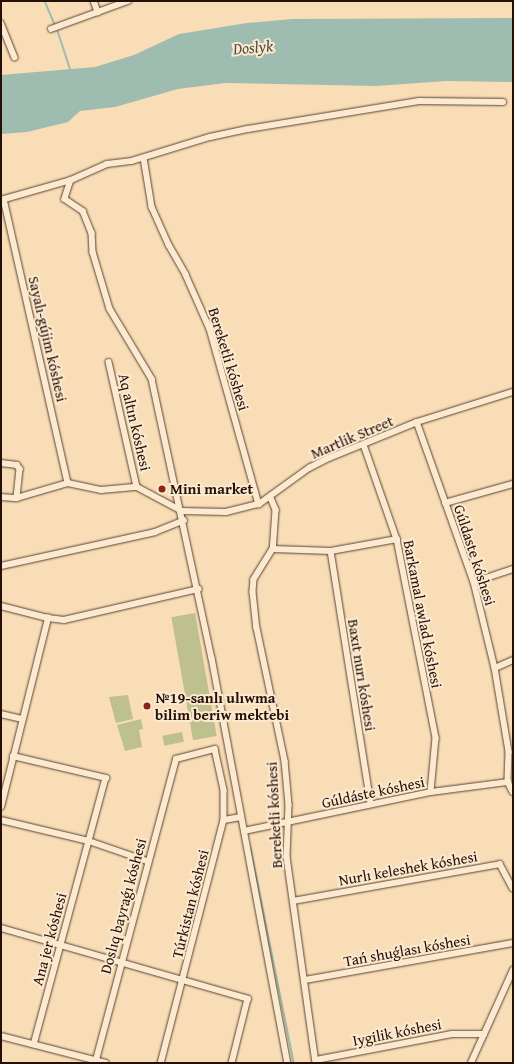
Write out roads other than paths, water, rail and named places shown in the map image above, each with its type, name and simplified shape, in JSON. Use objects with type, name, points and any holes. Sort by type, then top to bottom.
[{"type":"street","points":[[94,1],[98,12]]},
{"type":"street","points":[[51,29],[128,1]]},
{"type":"street","points":[[1,23],[15,57]]},
{"type":"street","points":[[3,200],[71,180],[107,164],[144,158],[210,137],[306,118],[419,101],[503,102]]},
{"type":"street","name":"Bereketli kóshesi","points":[[144,158],[152,207],[169,246],[186,275],[210,329],[260,504]]},
{"type":"street","points":[[71,180],[65,199],[83,212],[92,233],[93,252],[110,309],[152,380],[198,589],[288,1063]]},
{"type":"street","name":"Sayalı-gújim kóshesi","points":[[3,200],[68,483]]},
{"type":"street","name":"Aq altın kóshesi","points":[[109,362],[138,487]]},
{"type":"street","name":"Martlik Street","points":[[182,511],[226,512],[260,504],[271,498],[309,468],[417,422],[513,392]]},
{"type":"street","name":"Gúldaste kóshesi","points":[[417,422],[474,582],[495,668],[511,751],[508,782],[513,792]]},
{"type":"street","name":"Barkamal awlad kóshesi","points":[[364,445],[397,540],[436,738],[431,792]]},
{"type":"street","points":[[1,463],[17,465],[20,469],[17,498]]},
{"type":"street","points":[[1,497],[17,498],[68,483],[101,490],[138,487],[182,511]]},
{"type":"street","points":[[446,503],[513,484]]},
{"type":"street","name":"Bereketli kóshesi","points":[[271,498],[276,510],[273,549],[254,580],[253,592],[257,628],[285,761],[289,822],[287,857],[316,1062]]},
{"type":"street","points":[[1,566],[155,532],[184,520]]},
{"type":"street","points":[[273,549],[331,551],[397,540]]},
{"type":"street","name":"Baxıt nurı kóshesi","points":[[331,551],[371,804]]},
{"type":"street","points":[[474,582],[513,569]]},
{"type":"street","points":[[1,606],[48,618],[64,620],[198,589]]},
{"type":"street","points":[[1,807],[48,618]]},
{"type":"street","points":[[495,668],[513,660]]},
{"type":"street","points":[[1,714],[22,719]]},
{"type":"street","name":"Túrkistan kóshesi","points":[[160,1063],[224,820],[224,790],[214,749],[176,759]]},
{"type":"street","name":"Ana jer kóshesi","points":[[13,756],[106,778],[34,1044]]},
{"type":"street","name":"Doslıq bayraǵı kóshesi","points":[[96,1060],[147,861],[176,759]]},
{"type":"street","name":"Gúldáste kóshesi","points":[[244,830],[431,792],[508,782]]},
{"type":"street","points":[[224,820],[241,816]]},
{"type":"street","points":[[1,820],[89,841],[147,861]]},
{"type":"street","name":"Nurlı keleshek kóshesi","points":[[293,901],[500,864],[513,888]]},
{"type":"street","points":[[1,928],[61,944],[120,964],[248,999],[232,1063]]},
{"type":"street","name":"Tań shuǵlası kóshesi","points":[[305,980],[513,943]]},
{"type":"street","points":[[471,1063],[513,970]]},
{"type":"street","name":"Iygilik kóshesi","points":[[316,1062],[452,1034],[484,1034]]},
{"type":"street","points":[[1,1036],[106,1063]]},
{"type":"water","name":"Doslyk","points":[[513,18],[513,82],[446,81],[376,86],[225,83],[178,89],[115,107],[80,111],[68,122],[27,132],[1,134],[1,75],[95,67],[134,55],[179,34],[247,23],[292,19]]},
{"type":"waterway","points":[[45,1],[55,24]]},
{"type":"waterway","points":[[58,31],[70,69]]},
{"type":"waterway","points":[[251,849],[294,1063]]},
{"type":"place","name":"Mini market","points":[[162,489]]},
{"type":"place","name":"№19-sanlı ulıwma bilim beriw mektebi","points":[[147,706]]}]
